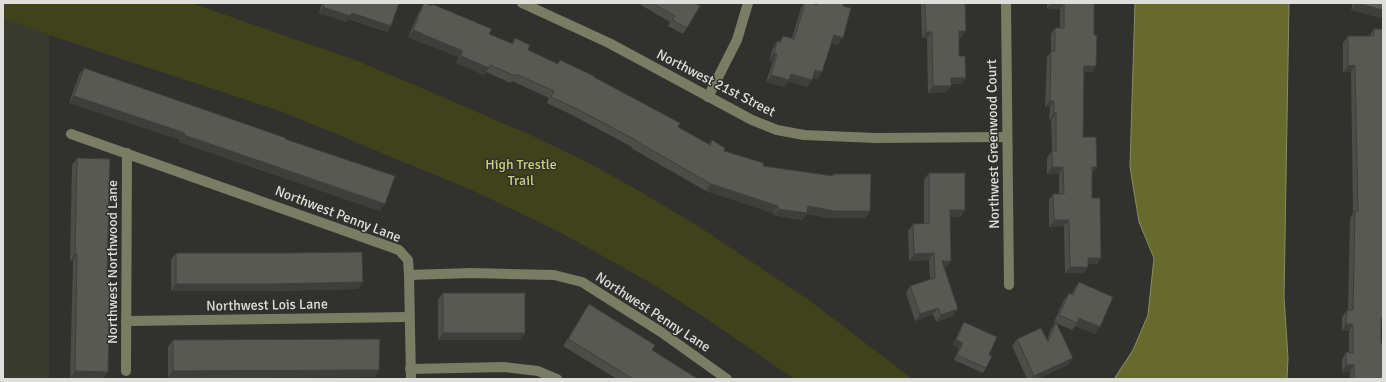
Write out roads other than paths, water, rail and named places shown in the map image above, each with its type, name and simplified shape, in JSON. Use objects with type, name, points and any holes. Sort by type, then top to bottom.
[{"type":"street","name":"Northwest 21st Street","points":[[522,3],[609,43],[752,120],[777,130],[804,135],[876,138],[1006,136]]},
{"type":"street","points":[[708,97],[737,40],[748,3]]},
{"type":"street","name":"Northwest Greenwood Court","points":[[1006,3],[1006,136],[1009,284]]},
{"type":"street","name":"Northwest Penny Lane","points":[[71,134],[399,250],[408,260],[409,275],[554,274],[582,282],[661,332],[727,379]]},
{"type":"street","name":"Northwest Northwood Lane","points":[[126,371],[127,153]]},
{"type":"street","points":[[409,275],[411,374],[504,366],[538,371],[557,379]]},
{"type":"street","name":"Northwest Lois Lane","points":[[126,321],[409,317]]},
{"type":"park label","name":"High Trestle Trail","points":[[521,172]]}]
